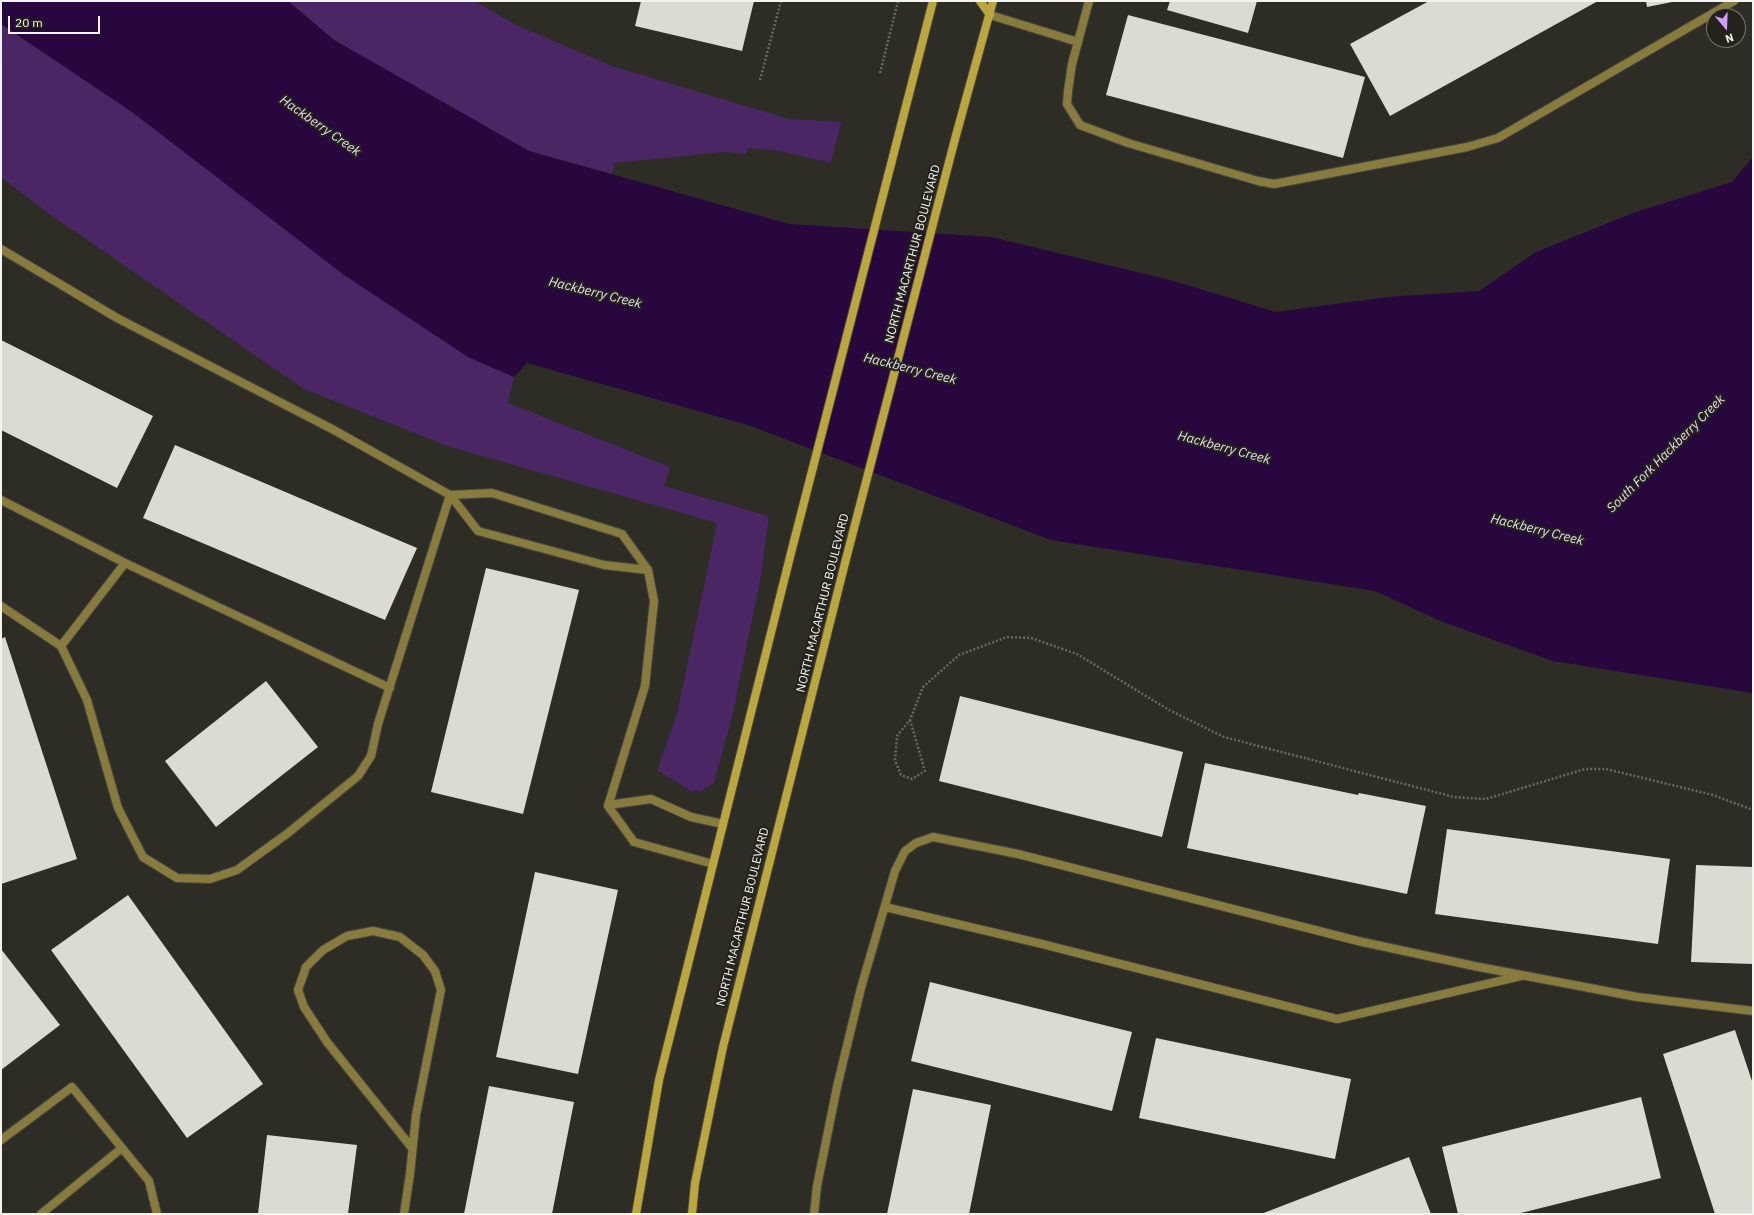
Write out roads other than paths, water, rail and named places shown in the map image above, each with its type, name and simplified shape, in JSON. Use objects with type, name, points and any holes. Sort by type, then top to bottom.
[{"type":"main road","points":[[636,1214],[659,1080],[792,549],[933,1]]},
{"type":"main road","points":[[980,1],[990,15]]},
{"type":"main road","name":"NORTH MACARTHUR BOULEVARD","points":[[692,1214],[695,1183],[723,1047],[845,563],[955,139],[994,1]]},
{"type":"lane","points":[[1089,1],[1072,64],[1068,104],[1080,125],[1128,143],[1258,181],[1274,184],[1467,147],[1498,138],[1734,1]]},
{"type":"lane","points":[[990,15],[1078,42]]},
{"type":"lane","points":[[1,249],[117,318],[332,429],[450,496],[478,531],[604,565],[648,570]]},
{"type":"lane","points":[[450,496],[492,493],[622,534],[648,570],[654,601],[645,686],[608,805]]},
{"type":"lane","points":[[1,606],[61,646],[87,700],[118,808],[142,857],[177,878],[210,879],[237,870],[288,833],[358,776],[370,756],[450,496]]},
{"type":"lane","points":[[1,500],[125,563],[390,688]]},
{"type":"lane","points":[[61,646],[125,563]]},
{"type":"lane","points":[[608,805],[651,799],[691,817],[723,824]]},
{"type":"lane","points":[[608,805],[634,842],[713,864]]},
{"type":"lane","points":[[814,1214],[817,1186],[837,1087],[862,988],[895,871],[904,851],[916,843],[933,837],[1018,854],[1358,941],[1524,976],[1637,997],[1753,1011]]},
{"type":"lane","points":[[885,907],[1046,945],[1337,1020],[1524,976]]},
{"type":"lane","points":[[404,1214],[412,1148],[416,1115],[441,990],[435,971],[423,955],[400,937],[373,931],[347,936],[323,950],[306,967],[298,990],[304,1007],[327,1042],[412,1148]]},
{"type":"lane","points":[[1,1140],[72,1087],[149,1181],[157,1214]]},
{"type":"lane","points":[[41,1214],[122,1148]]},
{"type":"water","points":[[1,1],[288,1],[334,40],[529,151],[789,224],[991,237],[1170,280],[1276,312],[1388,297],[1479,291],[1536,252],[1633,213],[1732,182],[1753,157],[1753,693],[1553,661],[1443,622],[1375,591],[1051,540],[748,425],[527,363],[514,377],[468,357],[344,275],[132,112],[1,24]]},
{"type":"water label","name":"Hackberry Creek","points":[[320,126]]},
{"type":"water label","name":"Hackberry Creek","points":[[595,293]]},
{"type":"water label","name":"Hackberry Creek","points":[[910,369]]},
{"type":"water label","name":"Hackberry Creek","points":[[1224,448]]},
{"type":"water label","name":"South Fork Hackberry Creek","points":[[1666,454]]},
{"type":"water label","name":"Hackberry Creek","points":[[1537,530]]}]
